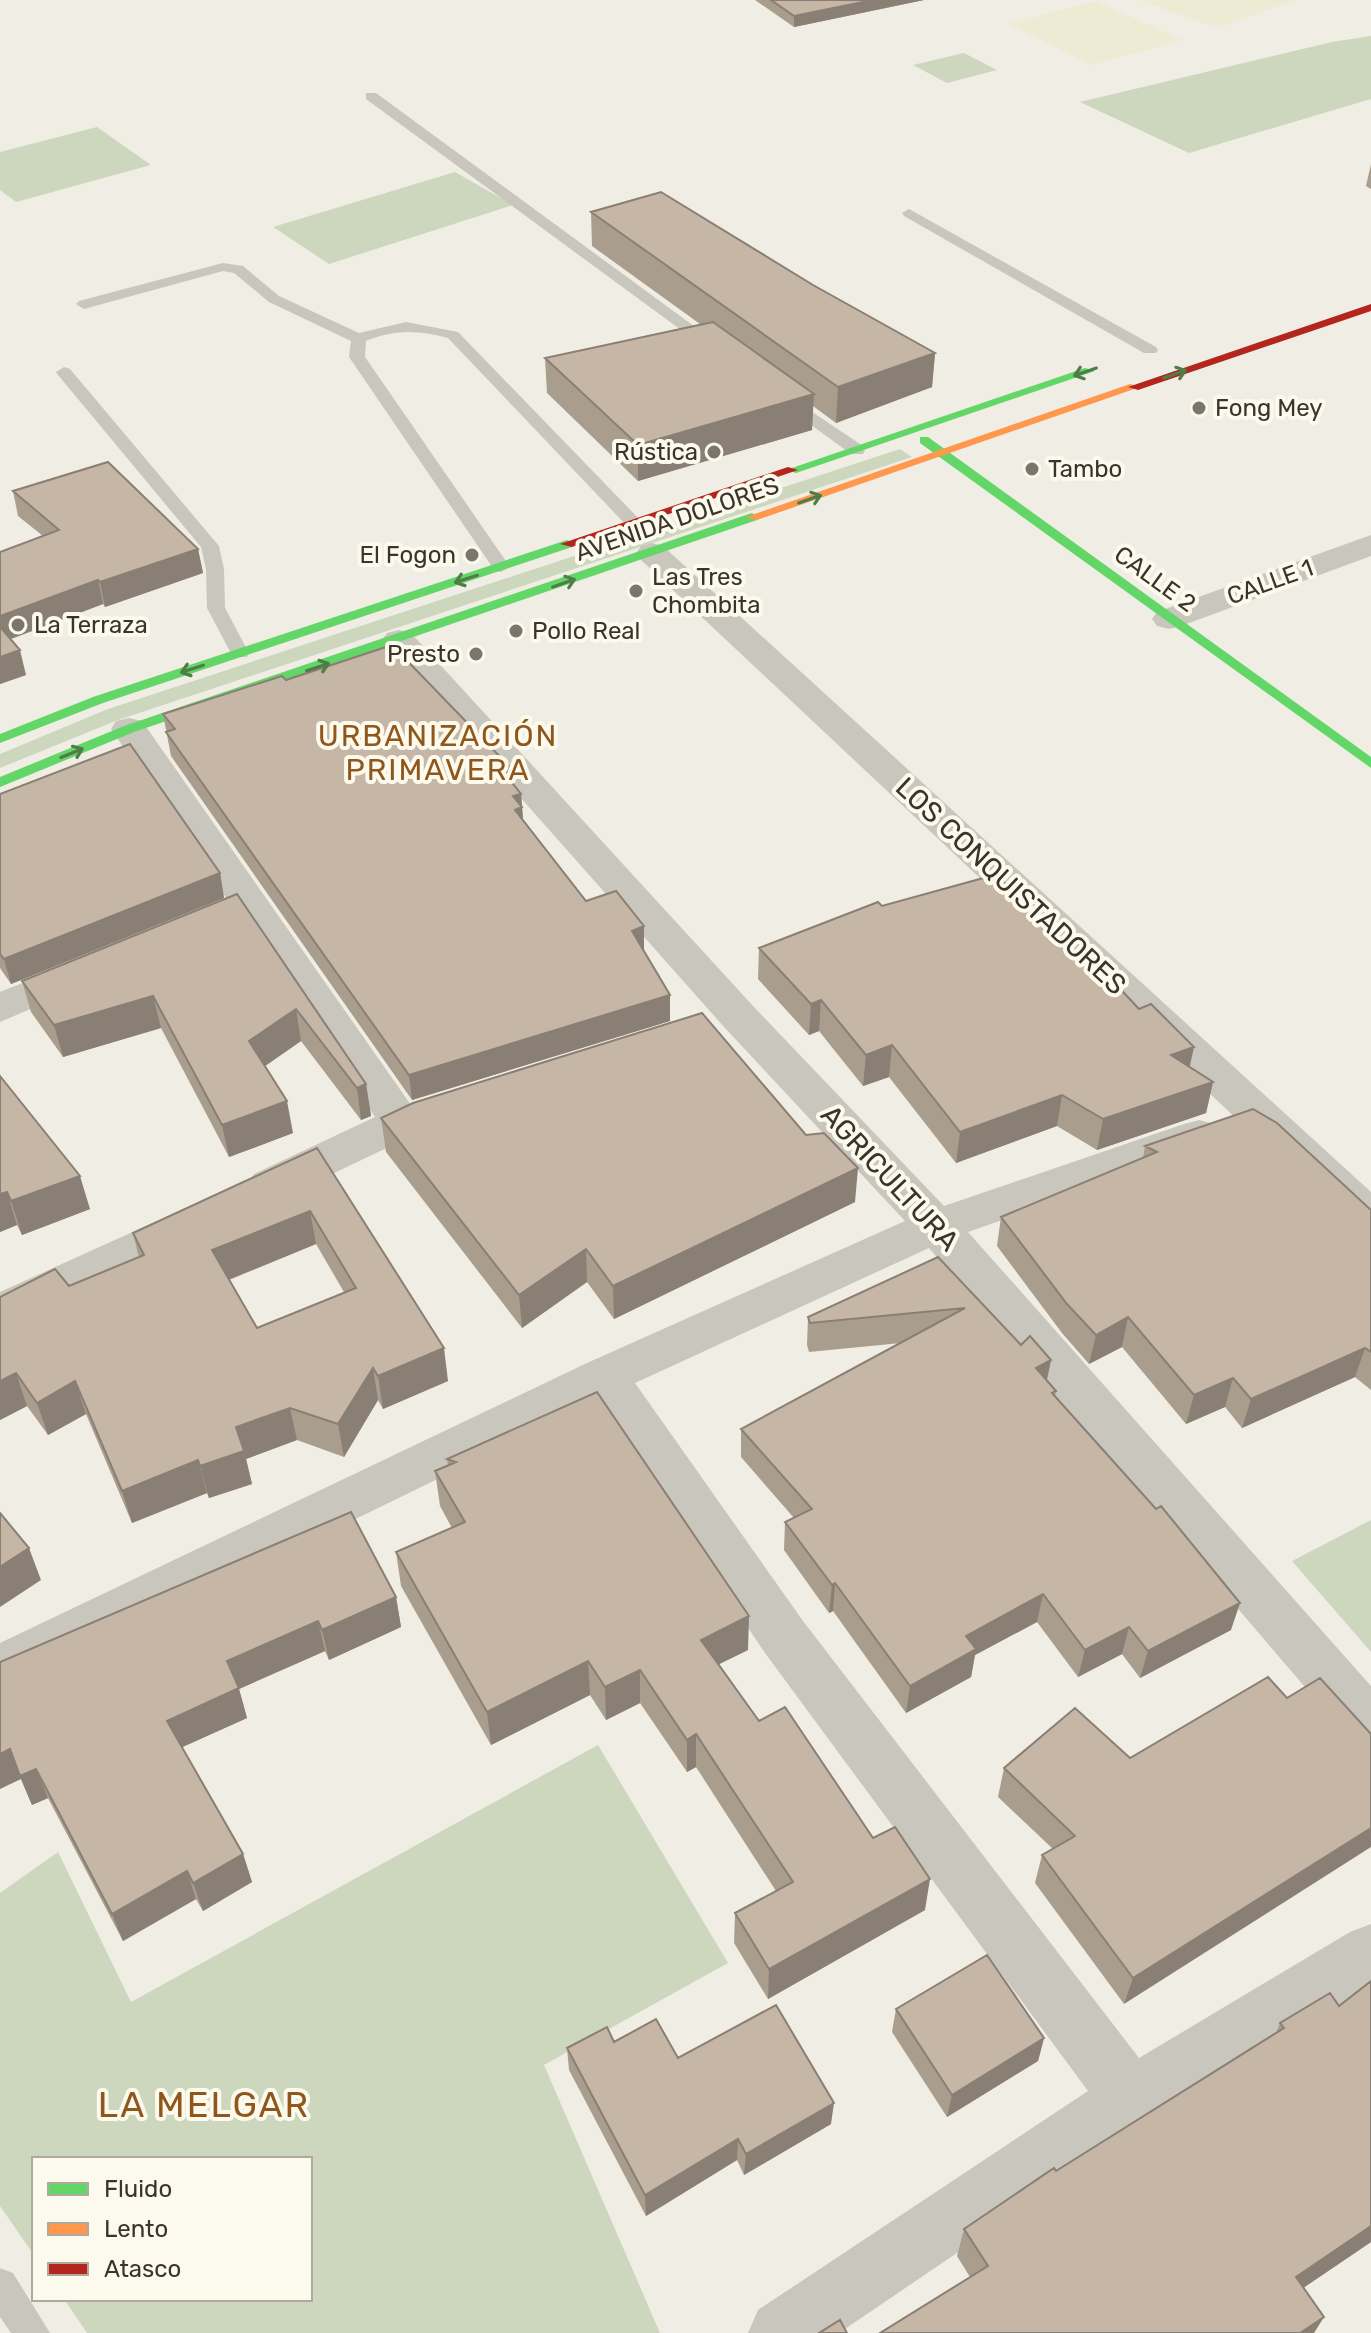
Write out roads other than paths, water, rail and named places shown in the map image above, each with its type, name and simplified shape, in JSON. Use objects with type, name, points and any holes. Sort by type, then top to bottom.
[{"type":"main road","name":"AVENIDA DOLORES","points":[[0,739],[98,700],[501,567],[643,538],[942,454],[1371,307]]},
{"type":"main road","name":"AVENIDA DOLORES","points":[[0,782],[129,729],[399,640],[857,450],[1158,348]]},
{"type":"main road","name":"CALLE 2","points":[[912,431],[1371,764]]},
{"type":"main road","points":[[0,721],[98,700]]},
{"type":"street","name":"LOS CONQUISTADORES","points":[[643,538],[1371,1218]]},
{"type":"street","name":"CALLE 1","points":[[1169,619],[1371,545]]},
{"type":"street","name":"AGRICULTURA","points":[[399,640],[739,1017],[936,1226],[1371,1725]]},
{"type":"street","points":[[129,729],[238,910],[401,1123]]},
{"type":"street","points":[[0,1008],[110,962]]},
{"type":"street","points":[[693,1032],[739,1017]]},
{"type":"street","points":[[0,1312],[401,1123],[474,1101]]},
{"type":"street","points":[[0,1669],[604,1376],[936,1226],[1259,1114]]},
{"type":"street","points":[[604,1376],[784,1637],[1131,2098]]},
{"type":"street","points":[[781,2333],[1131,2098],[1371,1952]]},
{"type":"lane","points":[[371,96],[722,353]]},
{"type":"lane","points":[[909,213],[1158,348]]},
{"type":"lane","points":[[84,304],[223,267],[238,269],[274,299],[359,339]]},
{"type":"lane","points":[[359,339],[380,329],[422,325],[453,335],[643,538]]},
{"type":"lane","points":[[359,339],[357,357],[501,567]]},
{"type":"lane","points":[[64,372],[210,546],[216,608],[240,653]]},
{"type":"lane","points":[[773,390],[857,450]]},
{"type":"lane","points":[[0,2286],[32,2333]]},
{"type":"place","name":"Fong Mey","points":[[1199,408]]},
{"type":"place","name":"Rústica","points":[[714,452]]},
{"type":"place","name":"Tambo","points":[[1032,469]]},
{"type":"place","name":"El Fogon","points":[[472,555]]},
{"type":"place","name":"Las Tres Chombita","points":[[636,591]]},
{"type":"place","name":"La Terraza","points":[[18,625]]},
{"type":"place","name":"Pollo Real","points":[[516,631]]},
{"type":"place","name":"Presto","points":[[476,654]]},
{"type":"district","name":"URBANIZACIÓN PRIMAVERA","points":[[438,753]]},
{"type":"district","name":"LA MELGAR","points":[[204,2104]]}]
